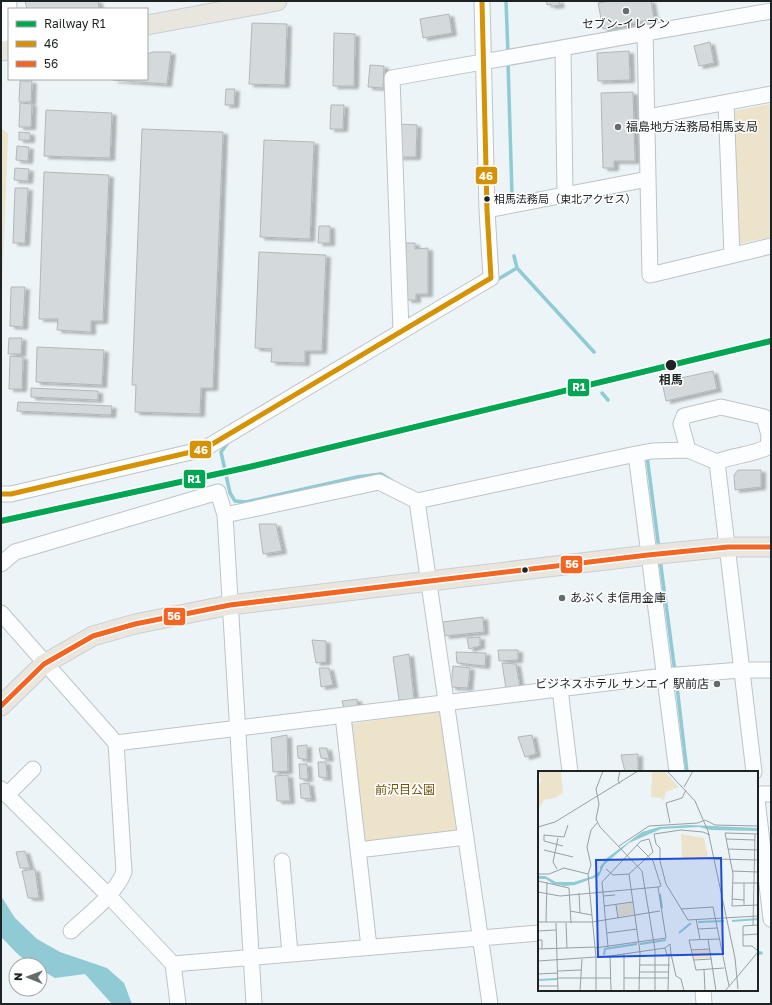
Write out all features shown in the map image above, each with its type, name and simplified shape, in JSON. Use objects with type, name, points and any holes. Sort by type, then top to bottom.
[{"type":"main road","points":[[148,25],[277,1]]},
{"type":"main road","points":[[1,706],[44,664],[93,636],[135,624],[230,605],[656,554],[728,547],[771,547]]},
{"type":"street","points":[[1,494],[11,494],[204,449],[491,278],[487,210],[497,60],[482,1]]},
{"type":"street","points":[[401,331],[392,78],[645,32],[771,11]]},
{"type":"street","points":[[6,50],[8,17]]},
{"type":"street","points":[[645,32],[650,275],[771,246]]},
{"type":"street","points":[[562,48],[565,195]]},
{"type":"street","points":[[646,117],[771,94]]},
{"type":"street","points":[[726,102],[732,255]]},
{"type":"street","points":[[487,210],[648,179]]},
{"type":"street","points":[[225,515],[379,482],[417,502],[652,450],[688,450],[717,462],[732,456],[758,452],[768,447],[770,434],[767,416],[721,407],[684,416],[681,424],[688,450]]},
{"type":"street","points":[[636,454],[656,554],[671,675],[677,771]]},
{"type":"street","points":[[717,462],[754,771]]},
{"type":"street","points":[[1,564],[14,552],[218,492],[225,515],[254,1004]]},
{"type":"street","points":[[417,502],[430,581],[490,1004]]},
{"type":"street","points":[[1,613],[44,664],[116,743],[124,872],[121,881],[71,931]]},
{"type":"street","points":[[116,743],[447,704],[671,675],[741,670],[771,670]]},
{"type":"street","points":[[560,689],[570,771]]},
{"type":"street","points":[[343,716],[368,947]]},
{"type":"street","points":[[34,769],[4,792],[108,895],[174,964],[178,1004]]},
{"type":"street","points":[[758,794],[771,794]]},
{"type":"street","points":[[758,808],[770,910]]},
{"type":"street","points":[[358,850],[466,837]]},
{"type":"street","points":[[282,861],[290,954]]},
{"type":"street","points":[[174,964],[538,933]]},
{"type":"street","points":[[703,991],[704,1004]]},
{"type":"green space","points":[[771,104],[771,237],[738,244],[733,111]]},
{"type":"green space","points":[[1,128],[8,134],[1,317]]},
{"type":"green space","name":"前沢目公園","points":[[439,711],[443,715],[459,828],[455,834],[366,844],[361,841],[350,724]]},
{"type":"water","points":[[1,896],[15,918],[37,939],[60,952],[107,968],[124,983],[132,1004],[112,1004],[85,974],[55,978],[48,974],[48,957],[22,957],[1,937]]},
{"type":"building","points":[[25,1],[98,1],[99,8],[27,8]]},
{"type":"building","points":[[546,1],[559,1],[560,5],[547,5]]},
{"type":"building","name":"セブン-イレブン","points":[[610,1],[651,1],[654,19],[603,29],[598,3]]},
{"type":"building","points":[[449,14],[452,33],[423,38],[420,19]]},
{"type":"building","points":[[252,23],[287,24],[285,85],[249,84]]},
{"type":"building","points":[[334,33],[355,34],[354,86],[333,86]]},
{"type":"building","points":[[710,42],[714,63],[699,66],[694,46]]},
{"type":"building","points":[[629,51],[630,80],[598,81],[597,53]]},
{"type":"building","points":[[153,52],[171,52],[167,84],[113,80],[148,80],[148,54]]},
{"type":"building","points":[[370,65],[384,66],[383,88],[368,87]]},
{"type":"building","points":[[20,81],[32,81],[31,102],[19,102]]},
{"type":"building","points":[[226,89],[235,89],[234,105],[225,105]]},
{"type":"building","name":"福島地方法務局相馬支局","points":[[633,92],[635,161],[614,161],[614,168],[603,168],[601,93]]},
{"type":"building","points":[[20,103],[32,104],[31,127],[19,127]]},
{"type":"building","points":[[331,105],[344,105],[343,129],[330,129]]},
{"type":"building","points":[[46,110],[112,113],[110,158],[44,156]]},
{"type":"building","points":[[399,124],[417,125],[416,157],[398,157]]},
{"type":"building","points":[[142,129],[223,132],[213,388],[201,388],[200,414],[135,412],[136,385],[132,385]]},
{"type":"building","points":[[19,132],[30,133],[30,140],[19,140]]},
{"type":"building","points":[[264,140],[314,142],[310,239],[260,237]]},
{"type":"building","points":[[17,146],[29,147],[28,161],[16,160]]},
{"type":"building","points":[[15,168],[29,169],[28,181],[14,180]]},
{"type":"building","points":[[44,172],[109,175],[103,321],[91,321],[91,332],[57,330],[58,319],[39,319]]},
{"type":"building","points":[[15,188],[28,188],[25,243],[13,243]]},
{"type":"building","points":[[319,226],[330,226],[330,243],[318,243]]},
{"type":"building","points":[[406,243],[415,243],[415,249],[428,248],[428,294],[416,294],[416,300],[407,300]]},
{"type":"building","points":[[259,252],[326,255],[322,351],[305,351],[305,363],[271,362],[272,349],[255,348]]},
{"type":"building","points":[[11,287],[25,287],[23,327],[10,326]]},
{"type":"building","points":[[9,338],[22,338],[21,354],[8,354]]},
{"type":"building","points":[[37,347],[104,350],[102,385],[36,382]]},
{"type":"building","points":[[10,356],[23,357],[22,389],[9,389]]},
{"type":"building","points":[[713,371],[717,389],[666,401],[662,382]]},
{"type":"building","points":[[31,388],[98,391],[98,400],[31,397]]},
{"type":"building","points":[[18,402],[112,406],[111,415],[17,411]]},
{"type":"building","points":[[738,470],[761,470],[761,487],[735,490],[734,475]]},
{"type":"building","points":[[259,524],[276,524],[282,551],[263,554]]},
{"type":"building","points":[[483,617],[484,632],[445,636],[443,622]]},
{"type":"building","points":[[480,637],[480,646],[469,649],[467,638]]},
{"type":"building","points":[[312,640],[326,641],[326,662],[316,663]]},
{"type":"building","points":[[498,650],[518,650],[518,660],[499,661]]},
{"type":"building","points":[[456,652],[486,653],[485,666],[457,663]]},
{"type":"building","points":[[409,654],[414,699],[399,700],[393,657]]},
{"type":"building","points":[[502,663],[516,664],[520,688],[506,689]]},
{"type":"building","points":[[453,666],[470,668],[468,688],[451,687]]},
{"type":"building","points":[[319,668],[329,668],[333,685],[321,687]]},
{"type":"building","points":[[357,699],[358,709],[344,709],[342,701]]},
{"type":"building","points":[[287,735],[288,771],[273,772],[271,738]]},
{"type":"building","points":[[532,735],[536,754],[525,757],[518,737]]},
{"type":"building","points":[[307,745],[307,760],[298,758],[297,746]]},
{"type":"building","points":[[319,748],[327,748],[329,759],[321,758]]},
{"type":"building","points":[[638,754],[638,771],[625,771],[621,755]]},
{"type":"building","points":[[318,762],[326,762],[327,778],[319,777]]},
{"type":"building","points":[[299,764],[307,764],[308,779],[300,779]]},
{"type":"building","points":[[288,775],[290,801],[277,801],[275,776]]},
{"type":"building","points":[[309,783],[311,799],[301,798],[300,784]]},
{"type":"building","points":[[25,851],[30,868],[20,868],[16,852]]},
{"type":"building","points":[[35,869],[39,898],[28,898],[22,871]]},
{"type":"waterway","points":[[506,1],[508,54]]},
{"type":"waterway","points":[[508,62],[512,195]]},
{"type":"waterway","points":[[514,256],[517,268],[594,352]]},
{"type":"waterway","points":[[495,281],[517,268]]},
{"type":"waterway","points":[[602,393],[608,400]]},
{"type":"waterway","points":[[227,444],[221,452],[230,493],[235,501],[246,502],[357,477],[381,474],[392,481]]},
{"type":"waterway","points":[[647,456],[659,549]]},
{"type":"waterway","points":[[660,559],[675,672]]},
{"type":"waterway","points":[[676,678],[687,771]]},
{"type":"rail line","name":"R1","points":[[1,521],[249,467],[771,341]]},
{"type":"transit line","name":"46","points":[[1,494],[11,494],[204,449],[491,278],[487,210],[482,1]]},
{"type":"transit line","name":"56","points":[[1,706],[44,664],[93,636],[135,624],[230,605],[648,555],[728,547],[771,547]]},
{"type":"place","name":"セブン-イレブン","points":[[626,11]]},
{"type":"place","name":"福島地方法務局相馬支局","points":[[618,127]]},
{"type":"place","name":"相馬法務局（東北アクセス）","points":[[487,199]]},
{"type":"place","name":"相馬","points":[[671,365]]},
{"type":"place","name":"あぶくま信用金庫","points":[[562,598]]},
{"type":"place","name":"ビジネスホテル サンエイ 駅前店","points":[[717,684]]}]
